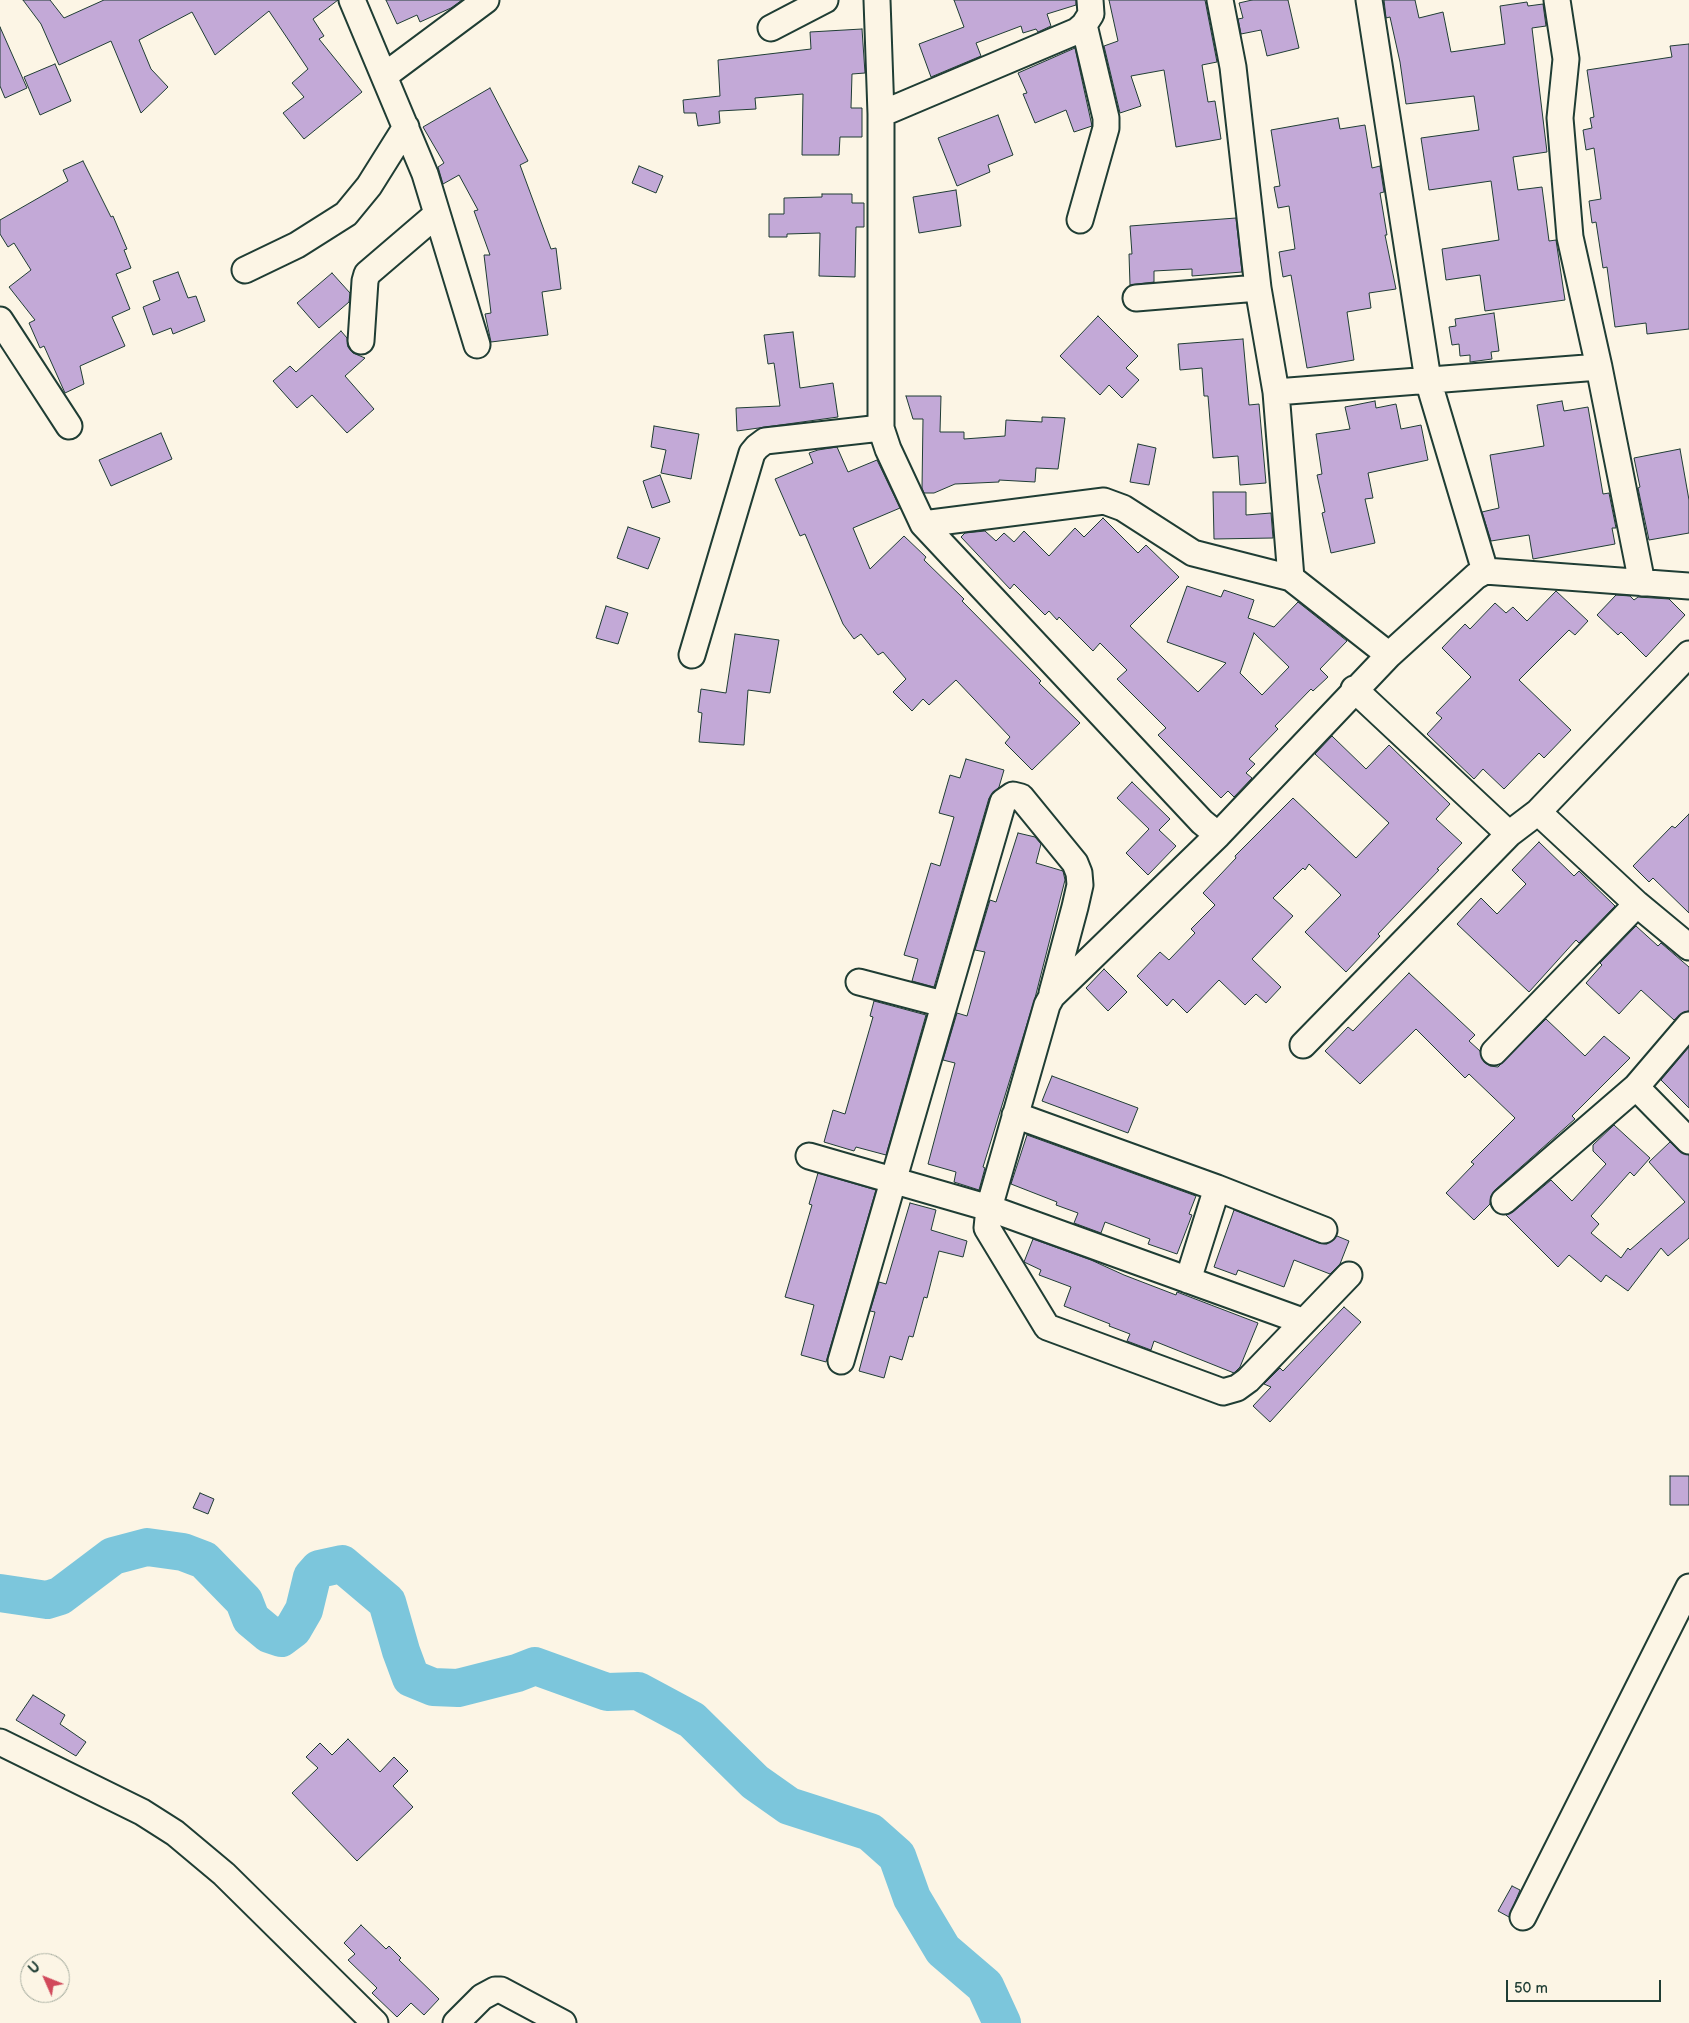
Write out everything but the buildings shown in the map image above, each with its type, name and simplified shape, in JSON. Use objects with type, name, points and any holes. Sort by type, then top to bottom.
[{"type":"street","points":[[352,0],[425,174],[477,345]]},
{"type":"street","points":[[384,76],[486,0]]},
{"type":"street","points":[[771,28],[825,0]]},
{"type":"street","points":[[877,0],[881,114],[881,428],[898,473],[922,524],[1202,822],[1218,835]]},
{"type":"street","points":[[881,114],[1064,37],[1084,25],[1091,14],[1090,0]]},
{"type":"street","points":[[1220,0],[1233,67],[1258,288],[1276,392],[1291,578]]},
{"type":"street","points":[[1369,0],[1428,380],[1485,571]]},
{"type":"street","points":[[1557,0],[1566,59],[1560,118],[1570,237],[1599,367],[1642,584]]},
{"type":"street","points":[[1080,220],[1106,128],[1106,118],[1084,25]]},
{"type":"street","points":[[245,270],[298,245],[346,214],[369,186],[406,127]]},
{"type":"street","points":[[361,341],[365,281],[368,274],[438,214]]},
{"type":"street","points":[[1136,298],[1258,288]]},
{"type":"street","points":[[0,320],[69,426]]},
{"type":"street","points":[[1276,392],[1599,367]]},
{"type":"street","points":[[692,655],[752,453],[756,447],[765,441],[881,428]]},
{"type":"street","points":[[922,524],[1104,501],[1123,508],[1193,553],[1291,578],[1389,655]]},
{"type":"street","points":[[1052,996],[1218,835],[1354,689],[1476,576],[1485,571],[1689,586]]},
{"type":"street","points":[[1303,1045],[1509,834],[1538,812],[1689,654]]},
{"type":"street","points":[[1354,689],[1509,834]]},
{"type":"street","points":[[841,1361],[1003,802],[1013,795],[1021,797],[1075,863],[1079,873],[1080,885],[1052,996],[1047,1005],[1015,1115],[989,1208],[987,1222],[989,1232],[1046,1327],[1223,1392],[1237,1388],[1248,1380],[1349,1275]]},
{"type":"street","points":[[1538,812],[1637,904],[1689,946]]},
{"type":"street","points":[[1494,1052],[1637,904]]},
{"type":"street","points":[[858,982],[943,1004]]},
{"type":"street","points":[[1504,1201],[1636,1087],[1689,1025]]},
{"type":"street","points":[[1636,1087],[1689,1141]]},
{"type":"street","points":[[1015,1115],[1217,1188],[1324,1230]]},
{"type":"street","points":[[809,1156],[989,1208],[1302,1322]]},
{"type":"street","points":[[1188,1280],[1217,1188]]},
{"type":"street","points":[[1523,1917],[1689,1586]]},
{"type":"street","points":[[0,1742],[142,1812],[175,1834],[224,1874],[375,2023]]},
{"type":"street","points":[[456,2023],[482,1997],[495,1990],[501,1990],[563,2023]]},
{"type":"waterway","points":[[0,1593],[47,1600],[60,1596],[113,1556],[147,1547],[183,1552],[204,1560],[244,1601],[251,1619],[269,1634],[281,1638],[293,1629],[304,1610],[312,1577],[319,1569],[342,1564],[387,1602],[411,1678],[433,1687],[458,1688],[517,1673],[535,1666],[607,1692],[638,1691],[692,1720],[755,1782],[789,1806],[870,1832],[897,1856],[912,1898],[943,1950],[985,1986],[1002,2023]]}]
